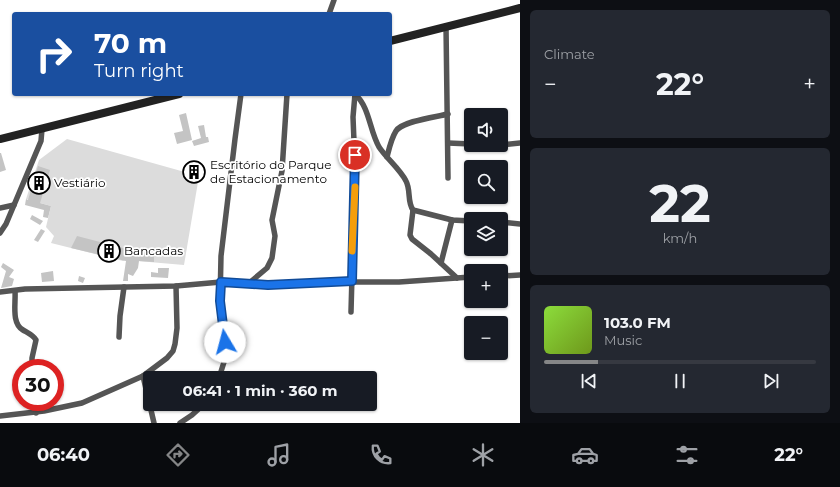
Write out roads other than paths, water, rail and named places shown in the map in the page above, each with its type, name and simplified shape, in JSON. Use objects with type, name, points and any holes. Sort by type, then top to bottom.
[{"type":"main road","points":[[392,40],[520,8]]},
{"type":"main road","points":[[0,139],[171,96]]},
{"type":"street","points":[[330,12],[334,0]]},
{"type":"street","points":[[446,26],[448,178]]},
{"type":"street","points":[[221,371],[224,362],[225,342],[220,301],[221,256],[242,96]]},
{"type":"street","points":[[248,284],[267,268],[272,258],[275,236],[272,220],[282,171],[286,96]]},
{"type":"street","points":[[351,312],[355,166],[353,117],[355,96]]},
{"type":"street","points":[[357,96],[365,106],[379,146],[406,180],[409,187],[410,207],[412,210],[410,235],[412,239],[457,278]]},
{"type":"street","points":[[387,157],[394,134],[403,124],[448,114]]},
{"type":"street","points":[[0,233],[6,224],[41,141],[42,129]]},
{"type":"street","points":[[448,143],[464,144]]},
{"type":"street","points":[[508,145],[520,144]]},
{"type":"street","points":[[0,208],[14,205]]},
{"type":"street","points":[[412,210],[452,220],[464,221]]},
{"type":"street","points":[[441,263],[452,220]]},
{"type":"street","points":[[508,223],[520,224]]},
{"type":"street","points":[[508,276],[520,275]]},
{"type":"street","points":[[0,292],[52,288],[176,286],[221,282],[268,285],[352,281],[399,282],[464,278]]},
{"type":"street","points":[[150,371],[167,358],[173,351],[177,328],[176,286]]},
{"type":"street","points":[[119,337],[124,287]]},
{"type":"street","points":[[16,291],[16,320],[18,326],[34,336],[36,340],[32,359]]},
{"type":"street","points":[[0,416],[36,412],[82,403],[143,376]]},
{"type":"street","points":[[151,411],[154,423]]},
{"type":"street","points":[[180,423],[196,411]]},
{"type":"place","name":"Escritório do Parque de Estacionamento","points":[[194,172]]},
{"type":"place","name":"Vestiário","points":[[39,183]]},
{"type":"place","name":"Bancadas","points":[[109,251]]}]
